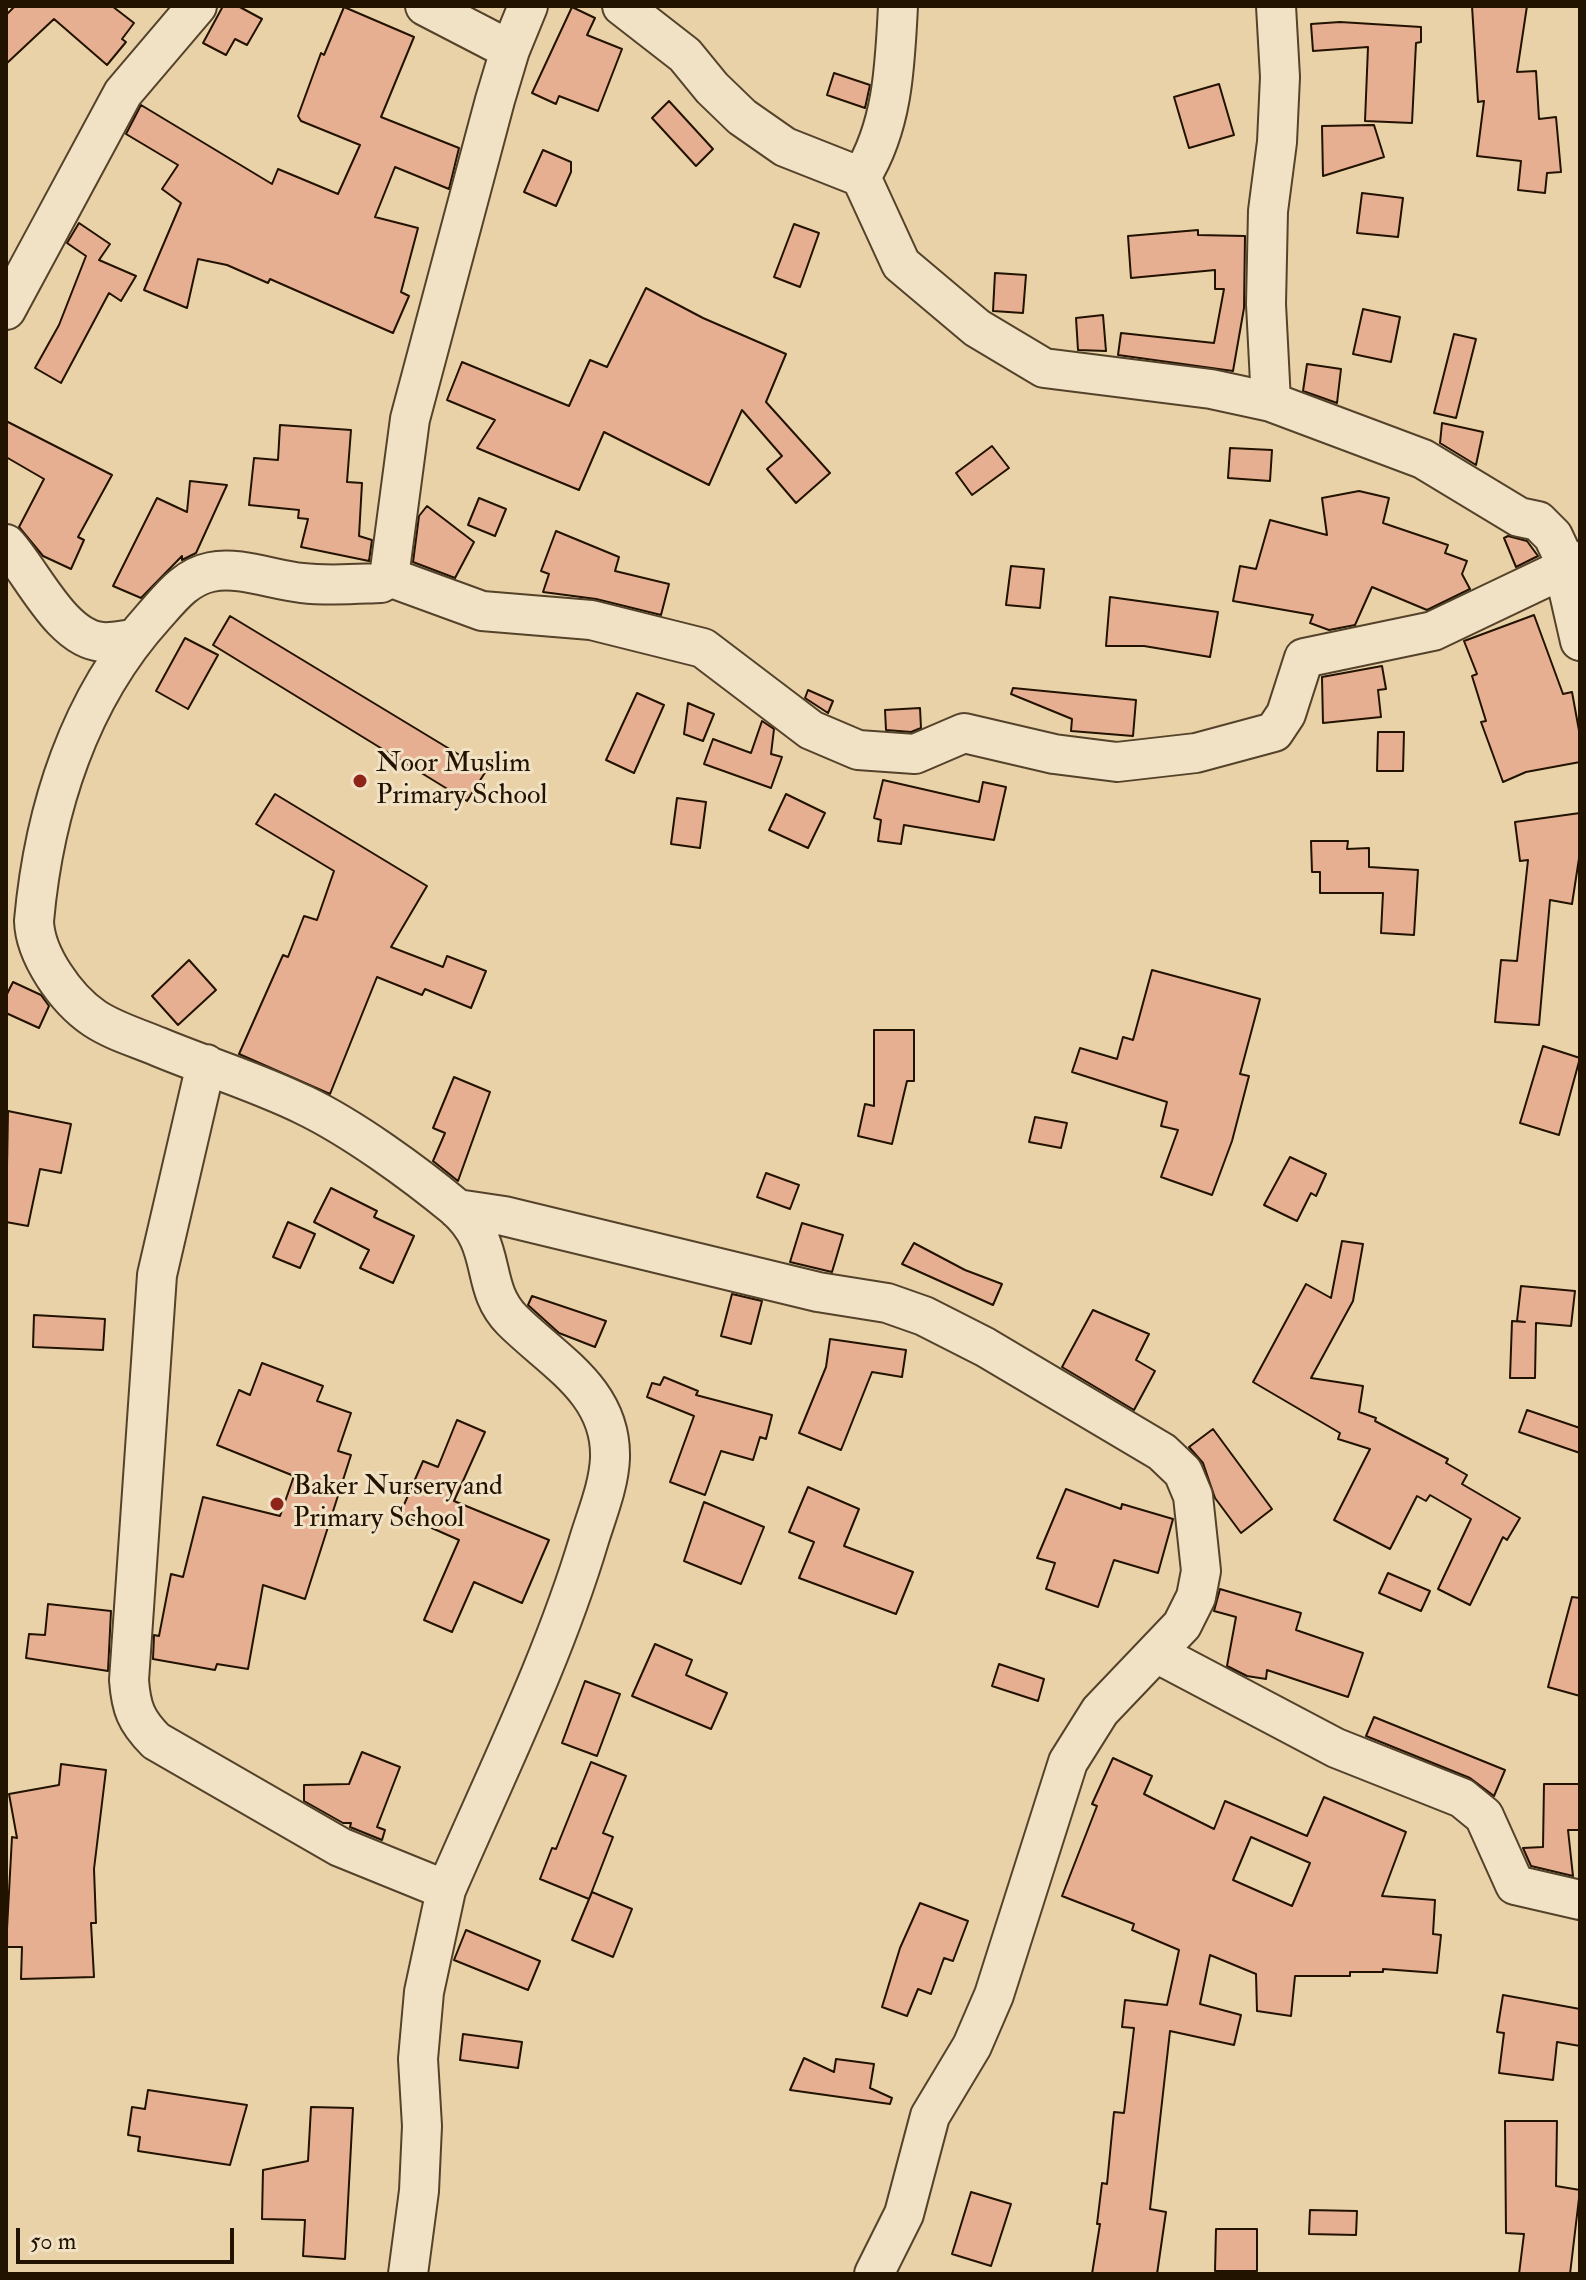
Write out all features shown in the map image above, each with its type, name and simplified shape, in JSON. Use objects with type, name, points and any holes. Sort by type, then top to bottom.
[{"type":"street","points":[[6,310],[123,93],[197,6]]},
{"type":"street","points":[[425,6],[510,50]]},
{"type":"street","points":[[408,2274],[419,2191],[422,2126],[418,2059],[432,1941],[446,1890],[565,1610],[610,1460],[605,1429],[590,1392],[568,1367],[511,1319],[498,1303],[483,1244],[457,1209],[323,1114],[143,1041],[91,1016],[20,934],[68,764],[103,682],[134,639],[184,584],[209,572],[329,584],[381,583],[389,577],[410,419],[510,50],[528,6]]},
{"type":"street","points":[[622,6],[685,55],[712,88],[753,125],[802,155],[861,177],[901,264],[977,328],[1033,362],[1044,368],[1211,389],[1271,402],[1423,459],[1519,517],[1538,521],[1574,565]]},
{"type":"street","points":[[861,177],[874,151],[891,94],[896,70],[898,6]]},
{"type":"street","points":[[1271,402],[1266,304],[1268,211],[1277,142],[1280,77],[1276,6]]},
{"type":"street","points":[[6,544],[45,598],[80,634],[103,643],[134,639]]},
{"type":"street","points":[[389,577],[482,611],[591,620],[703,648],[811,730],[858,750],[915,754],[964,733],[1054,754],[1117,762],[1196,753],[1274,732],[1286,714],[1304,658],[1433,631],[1574,565]]},
{"type":"street","points":[[1574,565],[1567,584],[1580,641]]},
{"type":"street","points":[[206,1064],[157,1275],[137,1543],[129,1680],[131,1708],[139,1723],[156,1741],[318,1835],[446,1890]]},
{"type":"street","points":[[457,1209],[504,1216],[818,1292],[887,1303],[924,1316],[1022,1369],[1162,1452],[1183,1472],[1193,1496],[1201,1571],[1196,1597],[1182,1625],[1100,1711],[1068,1762],[994,1995],[972,2046],[930,2116],[904,2214],[874,2274]]},
{"type":"street","points":[[1156,1653],[1336,1748],[1462,1798],[1484,1816],[1515,1885],[1580,1900]]},
{"type":"building","points":[[15,6],[112,6],[134,23],[122,39],[126,42],[107,65],[54,19],[6,64],[6,15]]},
{"type":"building","points":[[223,6],[238,6],[262,19],[247,45],[235,39],[226,55],[203,43]]},
{"type":"building","points":[[1472,6],[1527,6],[1517,72],[1536,71],[1539,119],[1556,117],[1561,172],[1547,173],[1545,193],[1518,190],[1521,161],[1477,156],[1484,101],[1478,102]]},
{"type":"building","points":[[344,7],[414,37],[381,117],[459,148],[449,189],[395,167],[375,217],[418,228],[401,292],[409,296],[393,333],[270,279],[268,283],[227,265],[198,259],[187,308],[144,290],[181,203],[162,189],[178,165],[126,134],[141,105],[272,184],[278,169],[338,194],[360,145],[301,121],[298,116],[321,53],[324,55]]},
{"type":"building","points":[[572,7],[595,18],[587,35],[622,49],[598,111],[559,96],[556,104],[532,93]]},
{"type":"building","points":[[1340,22],[1421,27],[1421,42],[1416,43],[1412,123],[1365,121],[1368,47],[1313,51],[1311,24]]},
{"type":"building","points":[[834,73],[870,85],[865,108],[827,95]]},
{"type":"building","points":[[1219,84],[1234,135],[1189,148],[1174,97]]},
{"type":"building","points":[[669,101],[713,149],[696,166],[652,118]]},
{"type":"building","points":[[1374,125],[1384,157],[1323,176],[1322,126]]},
{"type":"building","points":[[543,150],[571,162],[571,172],[556,206],[524,192]]},
{"type":"building","points":[[1362,193],[1403,198],[1398,237],[1357,233]]},
{"type":"building","points":[[79,223],[110,244],[99,260],[136,276],[121,301],[109,293],[61,383],[35,368],[59,325],[86,256],[67,243]]},
{"type":"building","points":[[794,224],[819,233],[800,287],[774,277]]},
{"type":"building","points":[[1198,230],[1198,235],[1245,236],[1244,308],[1233,371],[1118,355],[1121,333],[1214,343],[1224,289],[1215,289],[1215,270],[1131,278],[1128,236]]},
{"type":"building","points":[[995,273],[1026,275],[1023,313],[993,311]]},
{"type":"building","points":[[646,288],[703,318],[786,354],[766,402],[830,473],[796,503],[767,469],[782,456],[742,410],[709,485],[604,432],[579,490],[477,448],[495,420],[447,400],[462,362],[569,406],[590,360],[607,367]]},
{"type":"building","points":[[1363,309],[1400,317],[1391,362],[1353,354]]},
{"type":"building","points":[[1103,315],[1106,351],[1078,350],[1076,318]]},
{"type":"building","points":[[1454,334],[1476,339],[1456,418],[1434,413]]},
{"type":"building","points":[[1307,364],[1341,369],[1337,403],[1303,391]]},
{"type":"building","points":[[6,421],[112,475],[78,537],[84,540],[71,569],[43,556],[19,527],[44,479],[6,457]]},
{"type":"building","points":[[1442,423],[1483,432],[1476,465],[1440,443]]},
{"type":"building","points":[[280,425],[351,430],[347,482],[362,483],[359,536],[372,540],[369,561],[301,547],[308,519],[298,518],[299,510],[249,505],[254,458],[278,460]]},
{"type":"building","points":[[992,446],[1009,468],[972,495],[956,473]]},
{"type":"building","points":[[1230,448],[1272,450],[1270,481],[1228,478]]},
{"type":"building","points":[[190,481],[227,485],[196,553],[182,560],[182,556],[141,598],[113,586],[157,498],[187,512]]},
{"type":"building","points":[[1359,491],[1389,498],[1383,523],[1448,545],[1445,553],[1467,561],[1462,574],[1470,589],[1427,610],[1372,587],[1355,625],[1329,630],[1310,623],[1313,615],[1233,601],[1240,566],[1256,569],[1270,520],[1327,535],[1322,498]]},
{"type":"building","points":[[479,498],[506,509],[495,536],[468,525]]},
{"type":"building","points":[[427,506],[474,542],[455,578],[413,562],[419,516]]},
{"type":"building","points":[[556,531],[619,557],[615,571],[669,584],[661,615],[596,599],[543,592],[549,574],[541,571]]},
{"type":"building","points":[[1508,536],[1527,541],[1538,556],[1516,567],[1504,538]]},
{"type":"building","points":[[1011,566],[1044,569],[1040,608],[1006,605]]},
{"type":"building","points":[[1110,597],[1218,612],[1210,657],[1144,646],[1106,646]]},
{"type":"building","points":[[1534,615],[1563,694],[1572,692],[1580,736],[1580,762],[1526,772],[1503,782],[1481,722],[1486,721],[1472,676],[1477,674],[1464,641]]},
{"type":"building","points":[[230,616],[486,771],[467,801],[213,645]]},
{"type":"building","points":[[185,638],[218,655],[188,709],[156,691]]},
{"type":"building","points":[[1382,666],[1386,689],[1378,690],[1381,717],[1323,723],[1322,677]]},
{"type":"building","points":[[1013,688],[1136,700],[1133,736],[1071,731],[1072,719],[1011,694]]},
{"type":"building","points":[[808,690],[833,701],[828,713],[805,698]]},
{"type":"building","points":[[637,693],[664,705],[634,773],[606,760]]},
{"type":"building","points":[[688,703],[714,714],[703,741],[684,734]]},
{"type":"building","points":[[920,708],[921,728],[911,732],[886,730],[885,710]]},
{"type":"building","points":[[762,721],[774,729],[771,754],[782,757],[771,788],[704,764],[713,739],[751,753]]},
{"type":"building","points":[[1378,732],[1404,732],[1403,771],[1377,771]]},
{"type":"building","points":[[883,780],[979,802],[983,782],[1006,787],[994,840],[904,825],[901,844],[878,841],[881,820],[874,818]]},
{"type":"building","points":[[275,794],[427,886],[391,947],[443,967],[447,956],[486,971],[471,1008],[425,989],[422,995],[377,977],[330,1094],[239,1054],[283,955],[288,957],[304,916],[317,920],[334,871],[256,824]]},
{"type":"building","points":[[786,794],[825,813],[808,848],[769,830]]},
{"type":"building","points":[[677,798],[706,802],[700,848],[671,844]]},
{"type":"building","points":[[1580,813],[1580,852],[1572,904],[1550,900],[1539,1025],[1495,1022],[1501,960],[1517,961],[1528,860],[1520,861],[1515,822]]},
{"type":"building","points":[[1311,841],[1348,841],[1347,849],[1369,848],[1369,867],[1418,870],[1414,935],[1381,933],[1383,893],[1320,893],[1320,872],[1312,872]]},
{"type":"building","points":[[189,960],[216,990],[178,1025],[152,996]]},
{"type":"building","points":[[1152,970],[1260,999],[1240,1074],[1249,1076],[1232,1141],[1212,1195],[1161,1177],[1178,1130],[1161,1126],[1167,1102],[1072,1072],[1080,1048],[1117,1059],[1123,1037],[1133,1040]]},
{"type":"building","points":[[13,982],[41,995],[49,1006],[39,1028],[6,1013],[6,996]]},
{"type":"building","points":[[874,1030],[914,1030],[914,1081],[907,1081],[892,1144],[858,1136],[865,1104],[874,1106]]},
{"type":"building","points":[[1543,1046],[1580,1058],[1559,1135],[1520,1123]]},
{"type":"building","points":[[454,1077],[490,1092],[458,1181],[433,1161],[445,1133],[433,1128]]},
{"type":"building","points":[[8,1111],[71,1124],[61,1173],[40,1169],[28,1226],[6,1222]]},
{"type":"building","points":[[1035,1117],[1067,1123],[1061,1148],[1029,1142]]},
{"type":"building","points":[[1290,1157],[1326,1174],[1316,1196],[1311,1193],[1297,1221],[1264,1205]]},
{"type":"building","points":[[766,1173],[799,1185],[790,1209],[757,1197]]},
{"type":"building","points":[[331,1188],[377,1211],[374,1217],[414,1236],[393,1283],[360,1268],[369,1250],[314,1222]]},
{"type":"building","points":[[288,1222],[315,1234],[300,1268],[273,1257]]},
{"type":"building","points":[[802,1223],[843,1235],[832,1272],[790,1262]]},
{"type":"building","points":[[1342,1241],[1363,1244],[1353,1301],[1311,1378],[1363,1386],[1359,1412],[1376,1418],[1375,1421],[1448,1459],[1446,1463],[1467,1475],[1462,1484],[1520,1518],[1507,1540],[1503,1537],[1470,1605],[1438,1589],[1471,1519],[1430,1495],[1426,1501],[1417,1496],[1390,1549],[1334,1520],[1370,1449],[1338,1439],[1340,1433],[1253,1382],[1306,1284],[1331,1298]]},
{"type":"building","points":[[914,1243],[965,1270],[1002,1284],[993,1305],[902,1264]]},
{"type":"building","points":[[1521,1286],[1575,1291],[1571,1326],[1536,1323],[1535,1378],[1510,1378],[1512,1321],[1525,1322],[1517,1321]]},
{"type":"building","points":[[732,1294],[762,1301],[751,1344],[721,1336]]},
{"type":"building","points":[[532,1296],[606,1321],[595,1347],[559,1333],[528,1305]]},
{"type":"building","points":[[1093,1310],[1149,1334],[1136,1360],[1155,1371],[1134,1410],[1062,1367]]},
{"type":"building","points":[[34,1315],[105,1319],[103,1350],[33,1347]]},
{"type":"building","points":[[830,1339],[906,1350],[902,1377],[872,1372],[841,1450],[799,1433],[826,1367]]},
{"type":"building","points":[[262,1363],[323,1386],[317,1401],[351,1413],[338,1451],[351,1455],[305,1599],[263,1585],[248,1669],[217,1664],[215,1670],[153,1659],[154,1635],[159,1636],[171,1574],[183,1577],[203,1497],[280,1516],[294,1476],[217,1445],[239,1390],[250,1395]]},
{"type":"building","points":[[664,1377],[698,1391],[696,1395],[772,1415],[766,1439],[760,1437],[753,1460],[721,1451],[705,1495],[670,1482],[694,1416],[647,1397],[652,1383],[660,1385]]},
{"type":"building","points":[[1527,1410],[1580,1428],[1580,1453],[1519,1432]]},
{"type":"building","points":[[457,1420],[485,1432],[454,1501],[549,1540],[522,1603],[474,1582],[452,1632],[424,1620],[459,1540],[400,1514],[423,1461],[438,1467]]},
{"type":"building","points":[[1213,1429],[1272,1509],[1241,1533],[1215,1498],[1203,1463],[1189,1447]]},
{"type":"building","points":[[808,1487],[859,1509],[844,1546],[913,1572],[896,1614],[799,1578],[814,1542],[789,1532]]},
{"type":"building","points":[[1066,1489],[1121,1509],[1122,1504],[1173,1519],[1158,1573],[1114,1560],[1098,1607],[1046,1589],[1055,1563],[1037,1558]]},
{"type":"building","points":[[704,1502],[764,1527],[741,1584],[684,1561]]},
{"type":"building","points":[[1388,1573],[1430,1591],[1421,1611],[1379,1593]]},
{"type":"building","points":[[1220,1589],[1301,1613],[1296,1630],[1363,1653],[1348,1697],[1267,1670],[1266,1679],[1247,1676],[1227,1666],[1236,1617],[1214,1611]]},
{"type":"building","points":[[1572,1597],[1580,1598],[1580,1696],[1548,1687]]},
{"type":"building","points":[[48,1604],[111,1611],[108,1671],[26,1658],[29,1634],[45,1635]]},
{"type":"building","points":[[655,1644],[692,1660],[686,1675],[727,1693],[711,1729],[632,1696]]},
{"type":"building","points":[[999,1664],[1044,1679],[1038,1701],[992,1686]]},
{"type":"building","points":[[585,1681],[620,1694],[597,1756],[562,1743]]},
{"type":"building","points":[[1374,1717],[1505,1770],[1494,1796],[1470,1778],[1366,1736]]},
{"type":"building","points":[[362,1752],[400,1767],[377,1827],[385,1830],[382,1840],[350,1827],[351,1823],[343,1823],[304,1801],[304,1785],[349,1784]]},
{"type":"building","points":[[1113,1758],[1152,1776],[1144,1794],[1214,1829],[1225,1801],[1307,1836],[1324,1797],[1406,1832],[1382,1896],[1435,1900],[1433,1934],[1441,1935],[1437,1973],[1383,1969],[1383,1972],[1350,1972],[1350,1976],[1295,1976],[1291,2016],[1257,2011],[1256,1974],[1210,1955],[1200,2004],[1241,2015],[1234,2045],[1170,2031],[1150,2209],[1166,2212],[1157,2274],[1092,2274],[1100,2224],[1097,2224],[1102,2183],[1107,2184],[1114,2112],[1124,2113],[1134,2028],[1122,2027],[1125,2000],[1167,2005],[1179,1950],[1132,1930],[1134,1924],[1062,1896],[1097,1806],[1092,1804]],"holes":[[[1251,1837],[1310,1863],[1292,1906],[1233,1880]]]},
{"type":"building","points":[[591,1762],[626,1776],[603,1833],[613,1837],[589,1899],[540,1879],[552,1848],[556,1849]]},
{"type":"building","points":[[61,1764],[106,1770],[94,1869],[96,1923],[91,1923],[94,1977],[21,1979],[22,1947],[6,1947],[12,1837],[17,1838],[9,1794],[59,1785]]},
{"type":"building","points":[[1544,1784],[1580,1784],[1580,1830],[1568,1830],[1573,1876],[1531,1866],[1523,1848],[1543,1847]]},
{"type":"building","points":[[592,1892],[632,1909],[613,1957],[572,1940]]},
{"type":"building","points":[[920,1903],[968,1921],[953,1961],[944,1958],[931,1994],[918,1989],[907,2016],[882,2007],[900,1948]]},
{"type":"building","points":[[466,1930],[540,1961],[528,1990],[454,1960]]},
{"type":"building","points":[[1503,1995],[1580,2009],[1580,2046],[1557,2042],[1553,2080],[1499,2073],[1504,2033],[1497,2032]]},
{"type":"building","points":[[463,2034],[522,2042],[518,2068],[460,2060]]},
{"type":"building","points":[[804,2058],[834,2072],[836,2059],[874,2064],[870,2088],[892,2098],[890,2104],[790,2090]]},
{"type":"building","points":[[148,2090],[247,2105],[230,2165],[138,2151],[140,2137],[128,2135],[132,2107],[145,2109]]},
{"type":"building","points":[[311,2107],[353,2108],[345,2259],[303,2256],[305,2220],[262,2219],[263,2170],[308,2161]]},
{"type":"building","points":[[1505,2121],[1557,2121],[1556,2186],[1580,2190],[1570,2274],[1519,2274],[1524,2234],[1506,2233]]},
{"type":"building","points":[[971,2192],[1011,2204],[991,2266],[952,2254]]},
{"type":"building","points":[[1310,2210],[1357,2211],[1356,2235],[1309,2234]]},
{"type":"building","points":[[1216,2229],[1257,2229],[1257,2271],[1215,2271]]},
{"type":"place","name":"Noor Muslim Primary School","points":[[360,781]]},
{"type":"place","name":"Baker Nursery and Primary School","points":[[277,1504]]}]
